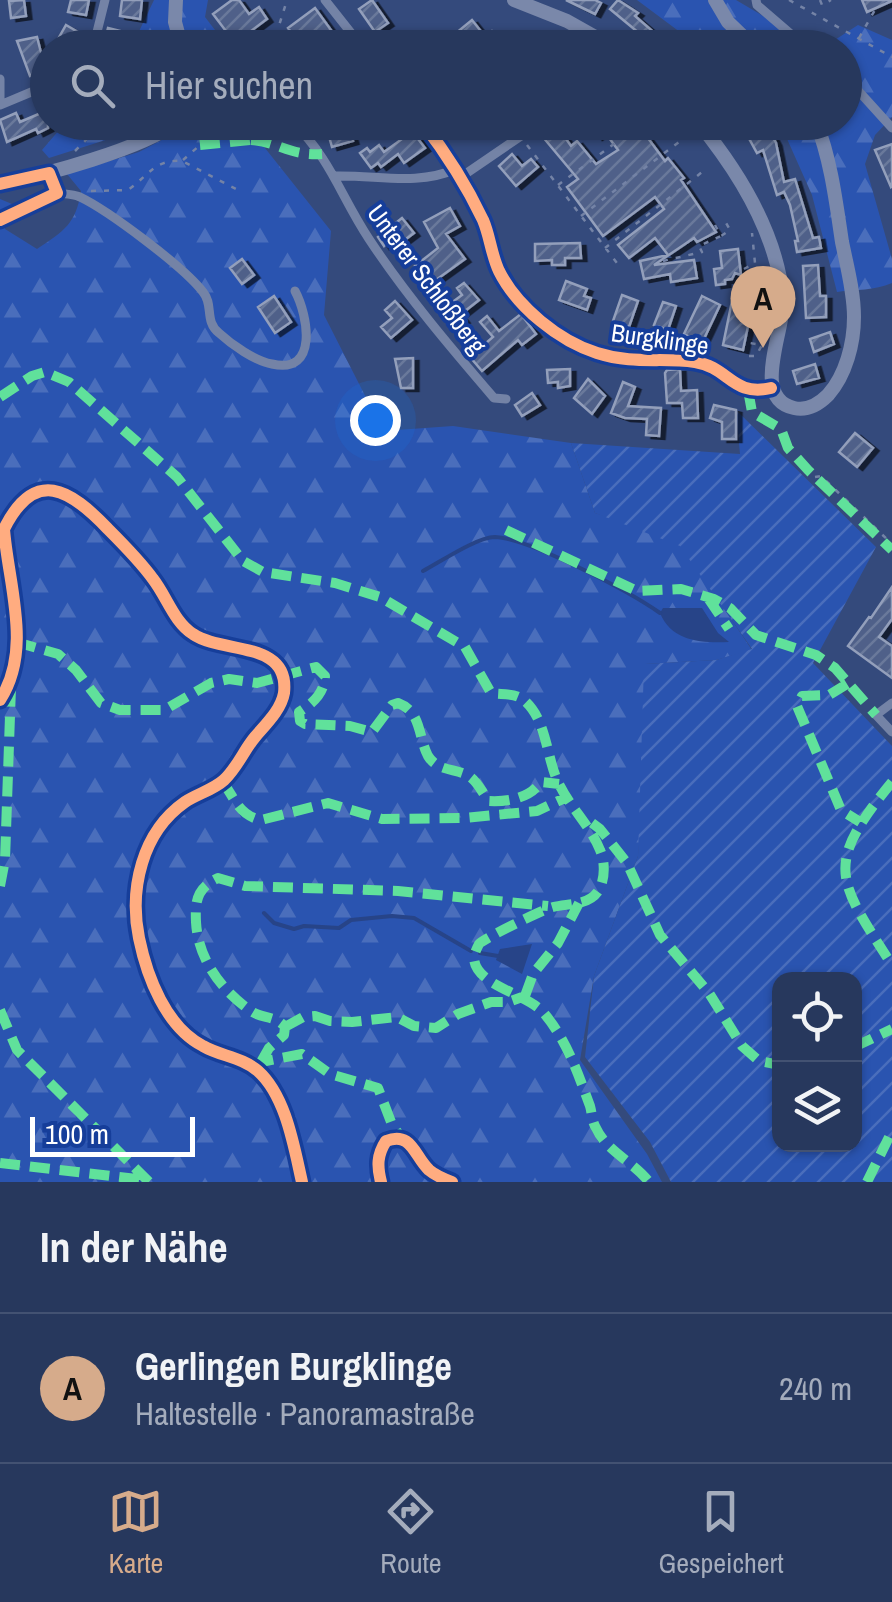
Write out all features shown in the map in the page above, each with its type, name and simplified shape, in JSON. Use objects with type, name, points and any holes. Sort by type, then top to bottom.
[{"type":"main road","points":[[176,0],[177,30]]},
{"type":"main road","points":[[514,0],[583,30]]},
{"type":"main road","points":[[715,0],[736,30]]},
{"type":"main road","points":[[0,184],[49,173],[142,140]]},
{"type":"main road","points":[[712,140],[745,190],[778,271],[783,315],[770,371],[771,388],[776,397],[793,408],[816,405],[834,388],[850,355],[854,318],[822,140]]},
{"type":"street","points":[[98,30],[106,0]]},
{"type":"street","points":[[325,0],[349,30]]},
{"type":"street","points":[[756,0],[786,30]]},
{"type":"street","points":[[0,79],[0,102],[30,91]]},
{"type":"street","points":[[862,95],[892,128]]},
{"type":"street","name":"Unterer Schloßberg","points":[[309,140],[322,154],[336,176],[342,196],[401,282],[494,398],[506,399]]},
{"type":"street","name":"Burgklinge","points":[[435,140],[459,173],[485,224],[500,274],[527,308],[568,342],[639,362],[703,363],[748,390],[771,388]]},
{"type":"street","points":[[336,176],[435,178],[459,173],[514,140]]},
{"type":"street","points":[[49,173],[58,192]]},
{"type":"street","points":[[21,212],[58,192],[82,198],[156,251],[203,292],[209,303],[208,318],[217,332],[266,363],[290,364],[301,357],[306,346],[307,318],[295,291]]},
{"type":"street","points":[[892,703],[876,715],[892,732]]},
{"type":"lane","points":[[0,220],[21,212]]},
{"type":"path","points":[[278,30],[287,0]]},
{"type":"path","points":[[791,0],[843,30]]},
{"type":"path","points":[[820,0],[822,5],[832,0]]},
{"type":"path","points":[[862,32],[876,8]]},
{"type":"path","points":[[862,41],[892,57]]},
{"type":"path","points":[[79,162],[75,150],[86,140]]},
{"type":"path","points":[[524,140],[620,267]]},
{"type":"path","points":[[557,186],[620,140]]},
{"type":"path","points":[[580,217],[681,140]]},
{"type":"path","points":[[182,161],[200,144]]},
{"type":"path","points":[[88,192],[128,190],[160,162],[182,161],[236,190]]},
{"type":"path","points":[[605,248],[706,169]]},
{"type":"path","points":[[663,261],[702,252],[699,246],[730,230],[726,220]]},
{"type":"path","points":[[715,225],[720,236]]},
{"type":"path","points":[[744,269],[755,263],[752,232]]},
{"type":"path","points":[[742,322],[768,329]]},
{"type":"path","points":[[750,343],[762,344],[756,356],[750,356]]},
{"type":"path","points":[[816,477],[822,476],[892,544]]},
{"type":"green space","points":[[154,0],[208,0],[205,17],[215,30],[140,30]]},
{"type":"green space","points":[[637,0],[736,0],[787,30],[677,30]]},
{"type":"green space","points":[[858,25],[892,40],[892,117],[875,135],[865,164],[892,259],[892,283],[837,292],[812,195],[788,140],[862,140],[862,30],[850,30]]},
{"type":"green space","points":[[51,140],[106,140],[49,158],[42,150]]},
{"type":"green space","points":[[162,140],[259,140],[331,231],[324,315],[383,431],[453,426],[571,443],[595,513],[677,539],[752,650],[716,660],[645,664],[645,773],[638,856],[594,976],[580,1060],[647,1154],[662,1182],[0,1182],[0,199],[12,204],[11,211],[2,216],[5,229],[37,249],[61,231],[76,211],[81,191],[67,174],[139,152]]},
{"type":"green space","points":[[736,410],[876,547],[813,663],[892,746],[892,1182],[671,1182],[650,1142],[585,1057],[594,976],[638,856],[644,664],[716,660],[752,649],[680,546],[595,513],[571,443],[740,454]]},
{"type":"shaded area","points":[[663,608],[702,608],[718,633],[729,642],[698,641],[680,635],[665,623],[660,613]]},
{"type":"shaded area","points":[[532,944],[522,974],[496,960],[500,949]]},
{"type":"building","points":[[24,0],[26,16],[11,18],[9,1]]},
{"type":"building","points":[[71,0],[89,0],[86,15],[68,12]]},
{"type":"building","points":[[122,0],[142,0],[140,19],[120,16]]},
{"type":"building","points":[[232,0],[239,0],[249,14],[259,7],[267,19],[252,30],[225,30],[213,14]]},
{"type":"building","points":[[372,0],[388,23],[374,30],[359,9]]},
{"type":"building","points":[[566,0],[595,0],[601,3],[595,14]]},
{"type":"building","points":[[618,0],[638,13],[635,16],[651,30],[635,30],[610,9]]},
{"type":"building","points":[[862,0],[892,0],[892,1],[867,12]]},
{"type":"building","points":[[315,8],[331,30],[289,30]]},
{"type":"building","points":[[472,20],[480,30],[460,30]]},
{"type":"building","points":[[30,38],[30,76],[17,41]]},
{"type":"building","points":[[16,113],[20,122],[30,118],[30,132],[7,142],[0,120]]},
{"type":"building","points":[[330,140],[353,140],[353,141],[332,147]]},
{"type":"building","points":[[401,140],[419,140],[425,148],[404,163],[398,154],[381,167],[378,163],[371,168],[360,153],[379,145],[384,152]]},
{"type":"building","points":[[545,140],[567,140],[571,146],[577,141],[596,164],[618,150],[611,140],[649,140],[684,178],[681,180],[716,232],[697,242],[694,238],[654,265],[694,260],[697,278],[671,282],[670,274],[644,279],[640,261],[668,255],[655,238],[629,258],[618,245],[664,209],[655,197],[603,236],[567,187],[578,179]]},
{"type":"building","points":[[750,140],[774,140],[784,182],[795,179],[813,238],[819,237],[821,248],[797,252],[790,205],[784,192],[777,195],[763,150],[757,153]]},
{"type":"building","points":[[892,144],[892,186],[891,187],[875,150]]},
{"type":"building","points":[[512,154],[522,166],[531,159],[538,167],[516,186],[499,166]]},
{"type":"building","points":[[450,208],[460,226],[446,234],[465,259],[429,285],[415,266],[438,248],[424,222]]},
{"type":"building","points":[[402,218],[414,233],[393,249],[388,242],[384,246],[378,237]]},
{"type":"building","points":[[580,243],[581,258],[565,258],[565,265],[552,265],[552,260],[535,261],[535,244]]},
{"type":"building","points":[[738,249],[741,275],[735,273],[725,284],[716,285],[714,269],[722,268],[720,251]]},
{"type":"building","points":[[242,259],[254,275],[242,284],[230,268]]},
{"type":"building","points":[[818,265],[820,296],[826,296],[826,317],[806,318],[803,266]]},
{"type":"building","points":[[566,281],[587,289],[584,296],[591,298],[587,310],[559,300]]},
{"type":"building","points":[[464,283],[479,300],[460,315],[464,320],[457,325],[442,310],[462,295],[457,288]]},
{"type":"building","points":[[622,295],[638,301],[629,327],[613,321]]},
{"type":"building","points":[[274,296],[291,322],[275,333],[258,307]]},
{"type":"building","points":[[702,296],[720,305],[702,343],[684,334]]},
{"type":"building","points":[[733,296],[754,298],[743,350],[723,345]]},
{"type":"building","points":[[395,301],[412,320],[391,338],[381,327],[392,318],[385,310]]},
{"type":"building","points":[[663,302],[676,306],[668,330],[654,325]]},
{"type":"building","points":[[521,314],[536,334],[522,345],[518,340],[482,371],[470,357],[493,337],[480,322],[487,316],[499,331]]},
{"type":"building","points":[[830,332],[834,344],[814,352],[810,339]]},
{"type":"building","points":[[413,358],[413,388],[401,388],[395,359]]},
{"type":"building","points":[[815,364],[819,378],[797,384],[793,371]]},
{"type":"building","points":[[570,369],[570,386],[558,388],[558,382],[548,383],[547,370]]},
{"type":"building","points":[[680,369],[681,391],[697,390],[698,418],[683,418],[682,403],[667,403],[665,373]]},
{"type":"building","points":[[588,379],[605,396],[592,414],[574,398]]},
{"type":"building","points":[[623,382],[635,387],[628,406],[661,408],[659,436],[646,435],[647,419],[611,413]]},
{"type":"building","points":[[532,393],[540,405],[522,416],[515,405]]},
{"type":"building","points":[[714,405],[736,410],[736,439],[722,439],[722,422],[710,418]]},
{"type":"building","points":[[855,433],[873,448],[857,467],[839,452]]},
{"type":"building","points":[[892,587],[892,619],[879,637],[892,646],[892,678],[848,646]]},
{"type":"waterway","points":[[423,571],[479,541],[495,537],[531,546],[579,568],[660,613]]},
{"type":"waterway","points":[[264,913],[274,923],[294,929],[339,928],[351,920],[392,916],[414,918],[471,951]]},
{"type":"waterway","points":[[480,953],[498,956]]},
{"type":"marked path","points":[[251,140],[301,153],[322,154]]},
{"type":"marked path","points":[[200,145],[251,140]]},
{"type":"marked path","points":[[0,397],[45,372],[69,382],[177,477],[243,561],[263,572],[335,583],[380,597],[465,647],[491,693],[509,694],[526,702],[539,720],[560,786],[600,850],[603,879],[591,898],[547,909],[502,931],[479,944],[474,958],[483,975],[543,1012],[571,1058],[601,1136],[649,1182]]},
{"type":"marked path","points":[[748,390],[752,412],[781,429],[788,448],[808,470],[892,550]]},
{"type":"marked path","points":[[506,530],[637,591],[681,589],[714,599],[730,608],[756,635],[816,655],[835,668],[876,715]]},
{"type":"marked path","points":[[708,598],[729,629]]},
{"type":"marked path","points":[[16,642],[58,654],[101,703],[120,710],[164,710],[211,683],[229,679],[257,683],[316,667],[325,676],[324,682],[317,697],[299,712],[300,721],[305,724],[350,726],[372,732],[392,705],[398,703],[411,712],[432,761],[469,776],[489,801],[518,798],[541,782],[559,784]]},
{"type":"marked path","points":[[847,684],[829,695],[802,696],[797,706],[841,810],[860,822]]},
{"type":"marked path","points":[[0,886],[5,860],[11,687]]},
{"type":"marked path","points":[[222,781],[242,810],[261,820],[328,803],[382,819],[464,818],[537,811],[567,797]]},
{"type":"marked path","points":[[892,782],[855,834],[847,854],[846,873],[859,912],[892,965]]},
{"type":"marked path","points":[[592,823],[627,863],[660,935],[709,993],[742,1046],[759,1061],[772,1063]]},
{"type":"marked path","points":[[261,1062],[284,1035],[285,1027],[251,1011],[230,993],[213,973],[201,949],[197,901],[206,886],[218,878],[245,886],[398,891],[548,906]]},
{"type":"marked path","points":[[525,996],[533,974],[558,943],[579,903]]},
{"type":"marked path","points":[[285,1027],[303,1017],[315,1016],[352,1022],[397,1017],[414,1026],[436,1028],[458,1014],[491,1002],[525,996]]},
{"type":"marked path","points":[[0,1010],[17,1050],[149,1182]]},
{"type":"marked path","points":[[862,1043],[892,1029]]},
{"type":"marked path","points":[[258,1069],[261,1062],[302,1054],[330,1074],[378,1088],[401,1138]]},
{"type":"marked path","points":[[867,1182],[892,1131]]},
{"type":"marked path","points":[[0,1163],[146,1180]]},
{"type":"cycle path","points":[[435,140],[476,207],[496,265],[507,284],[540,321],[597,353],[623,359],[695,362],[716,369],[747,388],[771,388]]},
{"type":"cycle path","points":[[0,184],[49,173],[57,193],[0,220]]},
{"type":"cycle path","points":[[4,529],[28,497],[41,491],[67,495],[94,515],[137,559],[186,629],[205,640],[265,656],[283,676],[280,705],[229,775],[185,802],[158,829],[142,863],[136,919],[153,984],[179,1027],[203,1046],[252,1066],[276,1094],[288,1123],[302,1182]]},
{"type":"cycle path","points":[[0,700],[10,680],[17,638],[4,529]]},
{"type":"cycle path","points":[[381,1182],[381,1151],[386,1141],[395,1139],[407,1142],[429,1170],[452,1182]]},
{"type":"place","name":"Gerlingen Burgklinge","points":[[763,348]]}]
